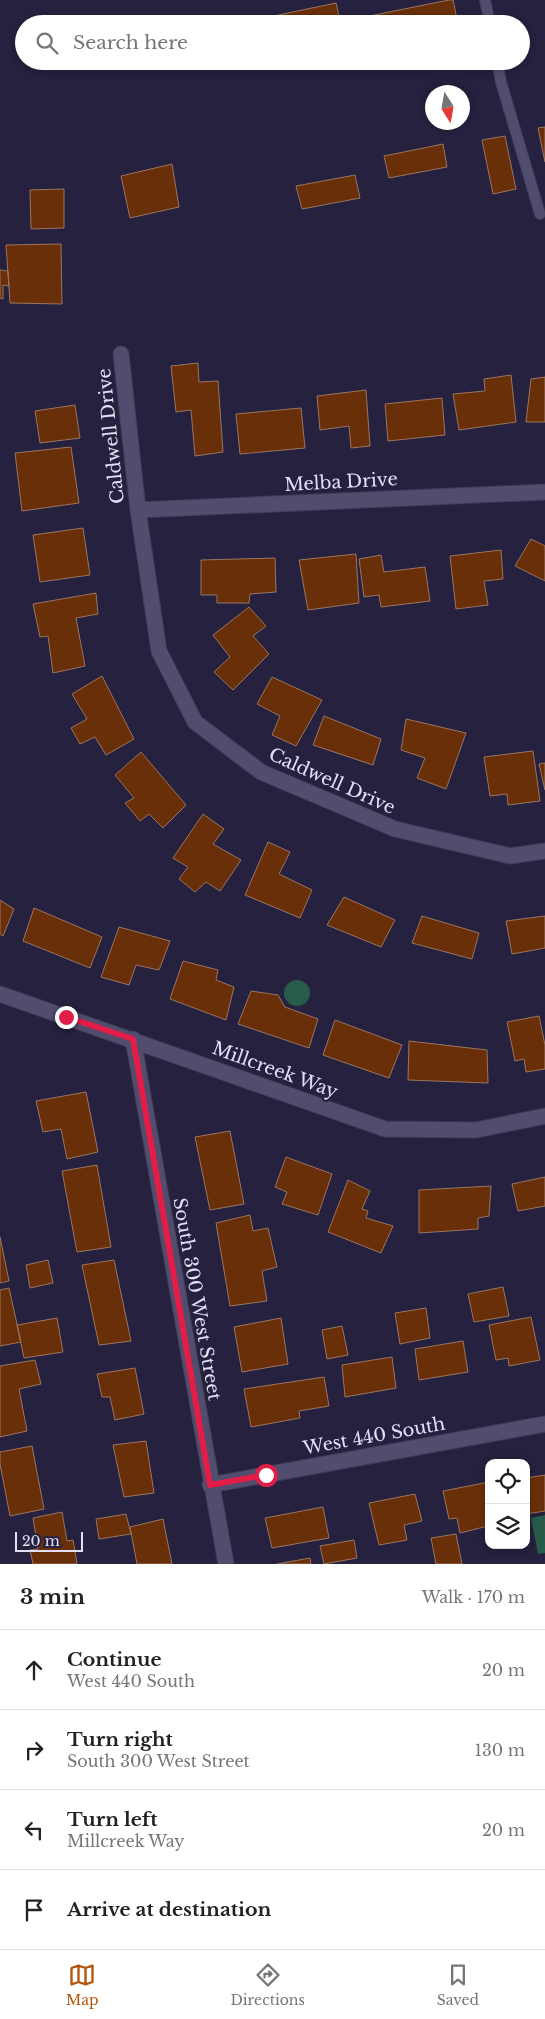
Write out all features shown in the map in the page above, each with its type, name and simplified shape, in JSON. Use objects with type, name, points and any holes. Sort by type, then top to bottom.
[{"type":"street","name":"Caldwell Drive","points":[[121,354],[138,510],[159,651],[195,722],[261,772],[395,829],[510,856],[545,851]]},
{"type":"street","name":"Melba Drive","points":[[138,510],[545,492]]},
{"type":"street","name":"Millcreek Way","points":[[0,994],[133,1039],[384,1129],[476,1130],[545,1116]]},
{"type":"street","name":"South 300 West Street","points":[[133,1039],[210,1485],[226,1564]]},
{"type":"street","name":"West 440 South","points":[[210,1485],[545,1424]]},
{"type":"lane","points":[[485,0],[488,15]]},
{"type":"lane","points":[[499,70],[540,214]]},
{"type":"shaded area","points":[[297,980],[307,983],[310,993],[307,1003],[297,1006],[287,1003],[284,993],[287,983]]},
{"type":"shaded area","points":[[545,1515],[545,1553],[538,1554],[531,1518]]},
{"type":"building","points":[[453,0],[456,15],[374,15]]},
{"type":"building","points":[[336,3],[339,15],[278,15]]},
{"type":"building","points":[[545,127],[545,162],[538,128]]},
{"type":"building","points":[[505,136],[516,189],[493,194],[482,140]]},
{"type":"building","points":[[443,144],[447,167],[389,178],[384,156]]},
{"type":"building","points":[[172,164],[179,207],[130,218],[121,176]]},
{"type":"building","points":[[355,175],[360,198],[302,209],[296,186]]},
{"type":"building","points":[[64,189],[64,228],[31,229],[30,190]]},
{"type":"building","points":[[61,244],[62,304],[10,303],[6,245]]},
{"type":"building","points":[[0,270],[8,271],[9,286],[3,285],[3,299],[0,298]]},
{"type":"building","points":[[198,363],[199,382],[218,381],[223,452],[195,456],[191,410],[176,412],[171,366]]},
{"type":"building","points":[[511,375],[516,422],[459,430],[453,394],[485,391],[484,379]]},
{"type":"building","points":[[545,377],[545,422],[526,422],[531,379]]},
{"type":"building","points":[[366,390],[370,446],[351,448],[349,426],[320,430],[317,396]]},
{"type":"building","points":[[442,398],[445,435],[388,441],[385,404]]},
{"type":"building","points":[[75,405],[80,438],[40,443],[35,411]]},
{"type":"building","points":[[301,408],[305,448],[240,454],[236,414]]},
{"type":"building","points":[[71,447],[79,503],[22,511],[15,453]]},
{"type":"building","points":[[83,528],[90,575],[40,582],[33,535]]},
{"type":"building","points":[[531,539],[545,546],[545,581],[515,566]]},
{"type":"building","points":[[501,550],[503,579],[484,581],[488,605],[456,609],[450,556]]},
{"type":"building","points":[[356,554],[359,603],[308,610],[299,560]]},
{"type":"building","points":[[381,555],[384,572],[425,567],[430,601],[381,607],[379,595],[364,597],[359,559]]},
{"type":"building","points":[[275,558],[276,592],[250,594],[249,603],[217,603],[217,595],[201,595],[201,560]]},
{"type":"building","points":[[96,593],[98,614],[76,618],[85,666],[53,673],[48,636],[40,637],[33,604]]},
{"type":"building","points":[[249,607],[266,626],[253,636],[269,654],[233,690],[214,672],[230,657],[213,635]]},
{"type":"building","points":[[102,676],[134,739],[106,755],[95,737],[80,744],[71,728],[87,719],[72,694]]},
{"type":"building","points":[[272,677],[322,700],[296,746],[272,735],[280,716],[257,704]]},
{"type":"building","points":[[324,716],[381,739],[373,765],[313,745]]},
{"type":"building","points":[[406,719],[466,733],[446,789],[417,778],[425,758],[401,750]]},
{"type":"building","points":[[533,751],[540,801],[508,805],[507,794],[490,796],[484,757]]},
{"type":"building","points":[[141,752],[186,805],[163,828],[149,814],[140,821],[125,803],[134,798],[115,775]]},
{"type":"building","points":[[545,763],[545,790],[539,764]]},
{"type":"building","points":[[203,814],[224,829],[213,844],[241,860],[220,891],[206,882],[195,892],[179,879],[188,867],[173,858]]},
{"type":"building","points":[[268,842],[290,852],[279,874],[312,890],[300,918],[245,895]]},
{"type":"building","points":[[344,897],[395,920],[381,947],[327,925]]},
{"type":"building","points":[[0,900],[14,909],[3,936],[0,934]]},
{"type":"building","points":[[34,908],[102,937],[90,968],[23,941]]},
{"type":"building","points":[[422,916],[479,933],[472,959],[412,943]]},
{"type":"building","points":[[545,916],[545,948],[512,954],[506,921]]},
{"type":"building","points":[[119,927],[170,941],[159,970],[136,965],[129,985],[101,977]]},
{"type":"building","points":[[183,961],[218,970],[216,980],[234,987],[226,1020],[170,999]]},
{"type":"building","points":[[251,991],[278,995],[285,1007],[318,1019],[309,1048],[238,1024]]},
{"type":"building","points":[[539,1016],[545,1045],[545,1069],[526,1072],[524,1059],[515,1061],[507,1022]]},
{"type":"building","points":[[335,1020],[402,1045],[389,1078],[323,1055]]},
{"type":"building","points":[[409,1041],[487,1050],[488,1083],[408,1080]]},
{"type":"building","points":[[86,1092],[98,1152],[67,1159],[61,1129],[43,1132],[36,1101]]},
{"type":"building","points":[[230,1131],[244,1204],[210,1210],[195,1137]]},
{"type":"building","points":[[286,1157],[332,1174],[318,1215],[282,1204],[287,1192],[275,1187]]},
{"type":"building","points":[[97,1165],[111,1247],[77,1252],[62,1171]]},
{"type":"building","points":[[545,1177],[545,1206],[518,1211],[512,1184]]},
{"type":"building","points":[[348,1180],[370,1191],[362,1209],[368,1211],[366,1218],[393,1226],[381,1253],[328,1232]]},
{"type":"building","points":[[491,1186],[489,1216],[478,1218],[478,1229],[419,1233],[419,1190]]},
{"type":"building","points":[[250,1215],[253,1231],[268,1228],[277,1267],[262,1271],[267,1301],[230,1306],[216,1223]]},
{"type":"building","points":[[0,1237],[9,1281],[0,1283]]},
{"type":"building","points":[[48,1260],[53,1283],[30,1288],[26,1265]]},
{"type":"building","points":[[114,1260],[131,1341],[99,1345],[82,1265]]},
{"type":"building","points":[[503,1287],[509,1316],[474,1322],[468,1294]]},
{"type":"building","points":[[9,1288],[21,1342],[0,1346],[0,1290]]},
{"type":"building","points":[[426,1308],[430,1338],[400,1344],[395,1313]]},
{"type":"building","points":[[531,1317],[540,1360],[509,1366],[508,1358],[496,1360],[489,1325]]},
{"type":"building","points":[[57,1318],[63,1352],[24,1358],[17,1325]]},
{"type":"building","points":[[281,1318],[288,1364],[242,1372],[234,1327]]},
{"type":"building","points":[[342,1326],[348,1355],[327,1359],[322,1330]]},
{"type":"building","points":[[463,1341],[468,1372],[419,1380],[415,1349]]},
{"type":"building","points":[[392,1357],[396,1388],[345,1397],[342,1365]]},
{"type":"building","points":[[35,1360],[41,1384],[19,1389],[27,1431],[0,1437],[0,1366]]},
{"type":"building","points":[[135,1368],[144,1414],[115,1420],[110,1397],[102,1397],[97,1374]]},
{"type":"building","points":[[324,1377],[329,1406],[299,1411],[300,1418],[251,1427],[244,1389]]},
{"type":"building","points":[[146,1441],[154,1493],[124,1497],[113,1445]]},
{"type":"building","points":[[32,1446],[44,1509],[10,1516],[0,1464],[0,1452]]},
{"type":"building","points":[[545,1475],[545,1511],[530,1513],[530,1477]]},
{"type":"building","points":[[485,1483],[485,1527],[460,1533],[457,1518],[449,1519],[443,1491]]},
{"type":"building","points":[[415,1494],[422,1521],[404,1525],[407,1540],[379,1545],[369,1503]]},
{"type":"building","points":[[323,1507],[329,1538],[272,1548],[265,1518]]},
{"type":"building","points":[[62,1512],[67,1541],[73,1540],[77,1564],[33,1564],[30,1550],[38,1549],[33,1518]]},
{"type":"building","points":[[126,1514],[131,1534],[99,1539],[96,1519]]},
{"type":"building","points":[[163,1519],[172,1564],[137,1564],[130,1527]]},
{"type":"building","points":[[456,1534],[462,1564],[436,1564],[431,1538]]},
{"type":"building","points":[[354,1540],[357,1558],[324,1564],[320,1546]]},
{"type":"building","points":[[310,1558],[311,1564],[277,1564]]},
{"type":"route","points":[[66,1017],[133,1039],[210,1485],[266,1475]]}]
